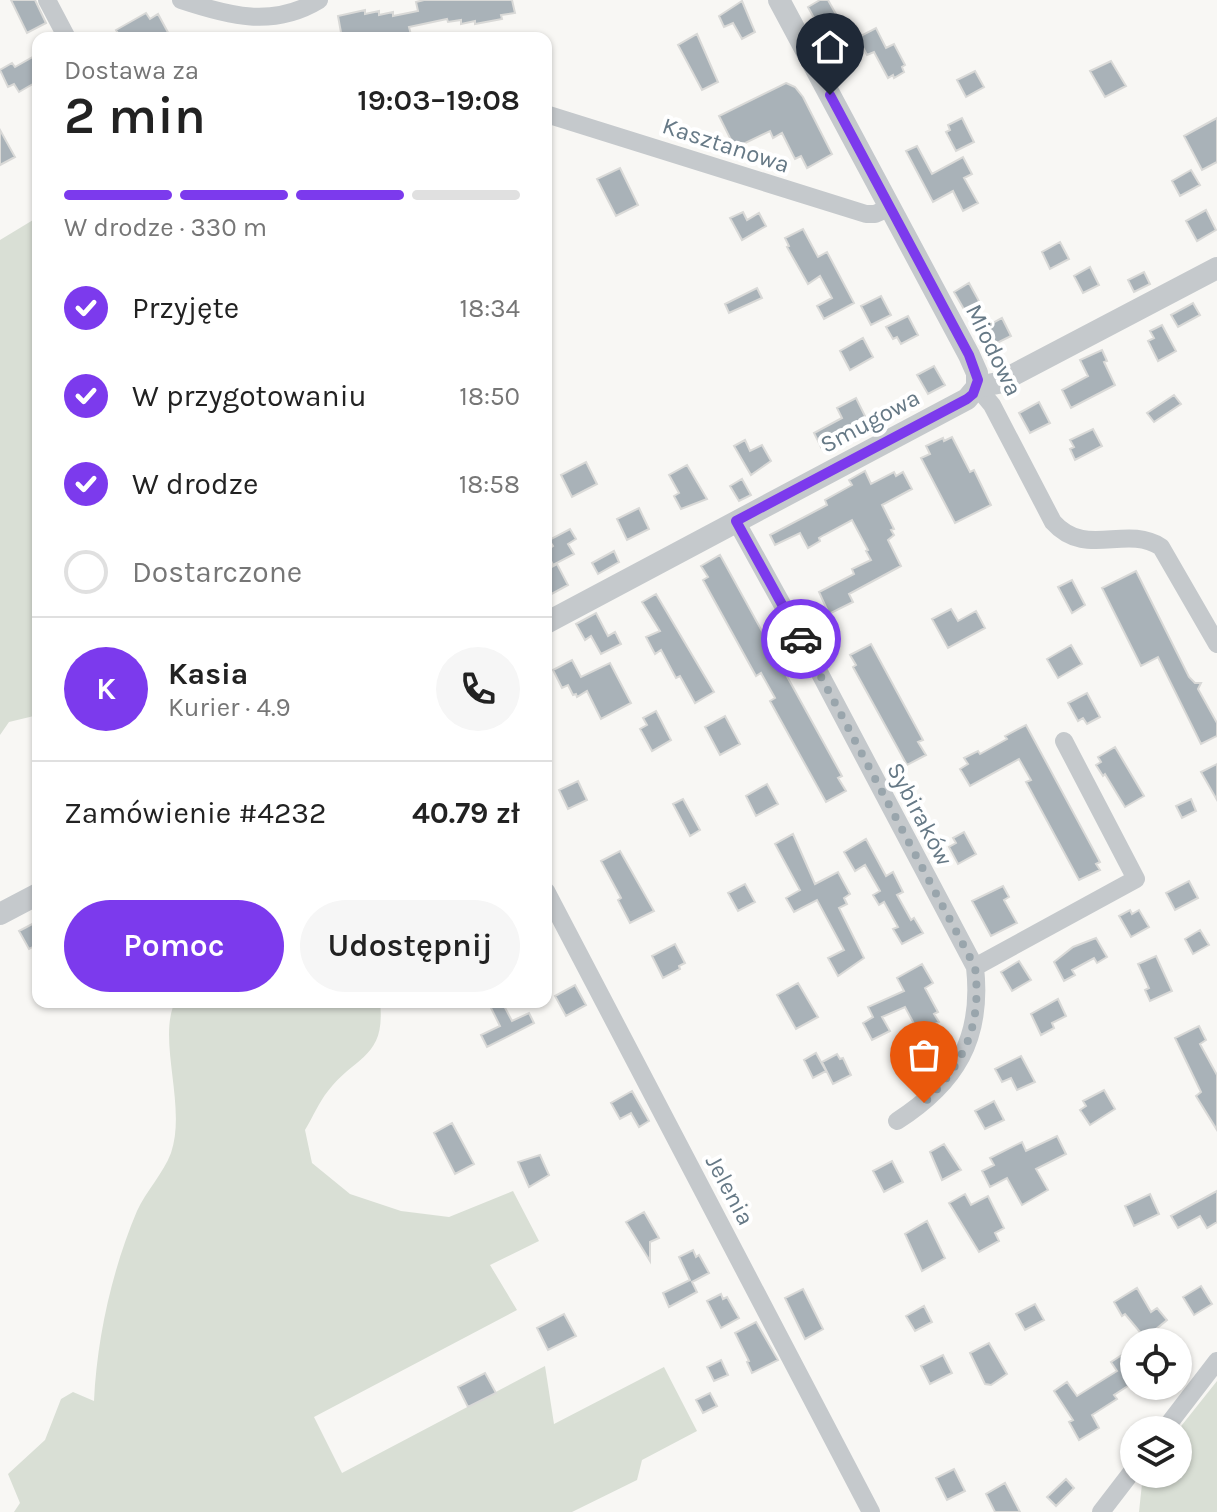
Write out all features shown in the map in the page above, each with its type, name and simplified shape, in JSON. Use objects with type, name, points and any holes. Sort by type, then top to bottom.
[{"type":"street","points":[[47,0],[64,32]]},
{"type":"street","points":[[181,0],[235,16],[253,18],[286,15],[303,10],[319,0]]},
{"type":"street","name":"Miodowa","points":[[779,0],[969,355],[977,373],[977,387],[992,405],[1053,522],[1071,538],[1091,541],[1131,539],[1154,542],[1161,547],[1217,644]]},
{"type":"street","name":"Kasztanowa","points":[[552,116],[866,214],[875,214],[891,207]]},
{"type":"street","name":"Smugowa","points":[[552,620],[967,399],[977,387],[998,383],[1217,268]]},
{"type":"street","name":"Sybiraków","points":[[736,521],[975,967],[978,993],[970,1039],[950,1077],[924,1103],[897,1121]]},
{"type":"street","points":[[975,967],[1136,879],[1064,741]]},
{"type":"street","points":[[0,914],[32,897]]},
{"type":"street","name":"Jelenia","points":[[552,902],[871,1512]]},
{"type":"street","points":[[1175,1416],[1217,1361]]},
{"type":"street","points":[[1101,1512],[1120,1487]]},
{"type":"shaded area","points":[[32,221],[32,716],[9,722],[0,735],[0,240]]},
{"type":"shaded area","points":[[173,1008],[380,1008],[381,1020],[374,1045],[328,1091],[305,1130],[312,1163],[350,1194],[401,1211],[449,1217],[513,1191],[539,1241],[490,1265],[517,1310],[314,1417],[342,1473],[545,1366],[554,1424],[664,1367],[697,1431],[642,1460],[637,1480],[572,1512],[14,1512],[20,1503],[8,1474],[45,1440],[61,1399],[73,1392],[94,1401],[102,1329],[120,1257],[137,1211],[168,1161],[175,1135],[170,1017]]},
{"type":"shaded area","points":[[1217,1381],[1217,1512],[1139,1512],[1142,1488],[1192,1488],[1192,1416],[1189,1416]]},
{"type":"building","points":[[11,0],[35,0],[46,23],[27,33]]},
{"type":"building","points":[[512,0],[515,13],[475,24],[475,21],[461,24],[461,20],[448,22],[447,19],[409,27],[410,32],[341,32],[338,16],[365,10],[365,14],[379,11],[379,15],[393,12],[393,16],[418,11],[416,2]]},
{"type":"building","points":[[820,0],[828,0],[846,32],[856,26],[861,36],[876,28],[886,48],[894,44],[905,65],[902,67],[904,72],[888,78],[874,52],[867,55],[858,38],[836,51],[808,7]]},
{"type":"building","points":[[742,1],[755,32],[742,39],[733,23],[724,27],[719,16]]},
{"type":"building","points":[[146,13],[150,19],[158,14],[168,32],[117,32]]},
{"type":"building","points":[[697,34],[718,82],[702,90],[678,45]]},
{"type":"building","points":[[32,57],[32,84],[19,92],[14,84],[8,87],[0,70],[12,63],[15,67]]},
{"type":"building","points":[[1111,61],[1126,86],[1105,97],[1090,71]]},
{"type":"building","points":[[975,71],[984,87],[966,97],[957,80]]},
{"type":"building","points":[[786,83],[795,87],[803,97],[832,154],[807,168],[801,156],[795,159],[782,133],[773,138],[770,131],[735,148],[719,116]]},
{"type":"building","points":[[962,118],[974,142],[956,151],[946,132],[950,130],[948,125]]},
{"type":"building","points":[[1217,118],[1217,162],[1202,170],[1184,136]]},
{"type":"building","points":[[0,130],[15,157],[0,165]]},
{"type":"building","points":[[917,146],[932,174],[963,157],[972,174],[964,178],[978,203],[963,211],[953,191],[933,202],[906,151]]},
{"type":"building","points":[[620,168],[638,205],[616,216],[597,179]]},
{"type":"building","points":[[1191,170],[1200,185],[1180,196],[1172,181]]},
{"type":"building","points":[[1206,210],[1216,230],[1197,241],[1186,221]]},
{"type":"building","points":[[743,212],[747,220],[759,213],[766,226],[742,240],[730,218]]},
{"type":"building","points":[[803,229],[818,257],[827,252],[854,303],[824,319],[817,306],[832,298],[820,276],[808,284],[787,247],[785,238]]},
{"type":"building","points":[[1060,242],[1069,259],[1050,269],[1042,252]]},
{"type":"building","points":[[1090,267],[1099,285],[1083,293],[1074,276]]},
{"type":"building","points":[[1144,272],[1150,284],[1134,292],[1128,280]]},
{"type":"building","points":[[969,283],[980,303],[965,311],[954,292]]},
{"type":"building","points":[[757,288],[762,298],[729,313],[725,304]]},
{"type":"building","points":[[881,296],[891,315],[871,325],[861,306]]},
{"type":"building","points":[[1193,303],[1200,315],[1178,327],[1171,315]]},
{"type":"building","points":[[908,316],[918,335],[901,344],[897,337],[893,339],[886,327]]},
{"type":"building","points":[[1002,318],[1011,336],[993,345],[984,328]]},
{"type":"building","points":[[1162,325],[1176,351],[1158,361],[1148,341],[1154,338],[1150,331]]},
{"type":"building","points":[[863,338],[873,357],[850,370],[840,351]]},
{"type":"building","points":[[1102,350],[1115,385],[1071,408],[1062,390],[1088,376],[1080,360]]},
{"type":"building","points":[[934,366],[945,385],[928,394],[917,375]]},
{"type":"building","points":[[1174,395],[1181,404],[1154,422],[1147,413]]},
{"type":"building","points":[[856,398],[867,420],[841,434],[844,440],[823,451],[814,433],[842,418],[837,408]]},
{"type":"building","points":[[1039,402],[1050,423],[1030,433],[1019,413]]},
{"type":"building","points":[[1093,429],[1102,446],[1075,460],[1070,440]]},
{"type":"building","points":[[952,437],[970,472],[974,470],[991,505],[955,523],[921,458],[930,454],[926,446]]},
{"type":"building","points":[[745,440],[750,451],[762,445],[771,461],[751,475],[734,446]]},
{"type":"building","points":[[586,462],[597,484],[572,497],[561,475]]},
{"type":"building","points":[[687,465],[707,499],[681,509],[674,496],[679,493],[669,475]]},
{"type":"building","points":[[865,471],[871,484],[894,472],[896,476],[903,472],[912,489],[882,505],[894,529],[891,530],[894,535],[888,540],[901,566],[849,594],[853,602],[829,614],[819,592],[854,574],[852,569],[871,560],[852,520],[819,538],[820,541],[808,548],[800,533],[775,545],[770,535],[827,505],[825,500],[852,485],[849,480]]},
{"type":"building","points":[[742,479],[751,495],[739,501],[730,486]]},
{"type":"building","points":[[639,508],[649,529],[627,540],[617,519]]},
{"type":"building","points":[[570,529],[576,539],[568,544],[574,554],[553,565],[552,538]]},
{"type":"building","points":[[614,551],[619,562],[598,574],[592,563]]},
{"type":"building","points":[[720,555],[842,776],[838,778],[846,791],[826,802],[770,701],[775,698],[761,673],[756,676],[703,580],[708,577],[701,566]]},
{"type":"building","points":[[557,564],[568,585],[552,594],[552,567]]},
{"type":"building","points":[[1136,571],[1189,677],[1195,683],[1201,683],[1198,689],[1217,723],[1217,736],[1201,744],[1158,657],[1141,666],[1102,588]]},
{"type":"building","points":[[1072,580],[1085,605],[1072,613],[1058,587]]},
{"type":"building","points":[[656,594],[714,692],[695,703],[680,676],[676,678],[661,650],[655,654],[646,637],[660,631],[642,602]]},
{"type":"building","points":[[951,609],[958,621],[976,611],[985,628],[948,648],[932,619]]},
{"type":"building","points":[[596,613],[608,636],[615,632],[621,644],[601,654],[591,636],[585,640],[576,624]]},
{"type":"building","points":[[871,644],[923,740],[918,742],[926,755],[907,765],[853,667],[856,665],[850,655]]},
{"type":"building","points":[[1071,645],[1082,664],[1058,678],[1047,659]]},
{"type":"building","points":[[572,660],[581,677],[610,663],[631,703],[601,719],[587,691],[577,697],[573,695],[568,685],[562,688],[553,670]]},
{"type":"building","points":[[1087,693],[1100,717],[1087,724],[1083,718],[1078,721],[1068,703]]},
{"type":"building","points":[[656,711],[671,740],[652,751],[640,729],[647,725],[643,718]]},
{"type":"building","points":[[725,716],[740,744],[720,755],[705,727]]},
{"type":"building","points":[[1026,725],[1100,862],[1096,864],[1100,870],[1079,880],[1026,782],[1031,780],[1019,759],[970,786],[960,769],[968,764],[964,758],[978,751],[980,754]]},
{"type":"building","points":[[1115,747],[1144,796],[1125,807],[1096,765],[1101,762],[1098,757]]},
{"type":"building","points":[[1217,764],[1217,800],[1201,772]]},
{"type":"building","points":[[578,781],[587,800],[568,809],[559,790]]},
{"type":"building","points":[[767,784],[778,804],[756,816],[746,796]]},
{"type":"building","points":[[683,799],[700,830],[690,836],[673,804]]},
{"type":"building","points":[[1191,799],[1196,811],[1182,818],[1176,806]]},
{"type":"building","points":[[964,832],[976,854],[958,864],[949,847],[956,843],[953,838]]},
{"type":"building","points":[[793,834],[815,884],[838,872],[850,894],[844,898],[847,904],[839,908],[864,958],[838,976],[828,958],[844,950],[817,900],[794,912],[786,898],[800,890],[775,844]]},
{"type":"building","points":[[866,839],[886,876],[893,872],[903,892],[897,895],[911,920],[914,918],[923,933],[902,944],[893,929],[898,927],[884,902],[879,905],[873,895],[880,891],[865,865],[855,871],[844,852]]},
{"type":"building","points":[[620,851],[654,911],[630,923],[618,900],[621,898],[601,861]]},
{"type":"building","points":[[1189,881],[1198,898],[1175,910],[1166,893]]},
{"type":"building","points":[[745,884],[755,902],[738,911],[728,893]]},
{"type":"building","points":[[1003,886],[1009,897],[1004,900],[1017,923],[991,936],[972,901]]},
{"type":"building","points":[[1130,910],[1132,914],[1139,910],[1149,927],[1131,937],[1119,916]]},
{"type":"building","points":[[32,924],[32,947],[29,949],[19,931]]},
{"type":"building","points":[[1200,930],[1209,945],[1193,954],[1185,939]]},
{"type":"building","points":[[1096,938],[1107,957],[1097,963],[1094,958],[1072,970],[1075,975],[1064,981],[1054,962],[1073,947]]},
{"type":"building","points":[[675,944],[685,963],[663,978],[652,956]]},
{"type":"building","points":[[1156,956],[1172,991],[1150,1001],[1145,990],[1149,988],[1138,964]]},
{"type":"building","points":[[1019,961],[1031,980],[1012,991],[1001,972]]},
{"type":"building","points":[[922,964],[933,983],[925,988],[938,1012],[934,1014],[939,1022],[919,1033],[905,1007],[882,1017],[890,1031],[872,1040],[863,1023],[873,1017],[868,1007],[904,991],[897,978]]},
{"type":"building","points":[[798,983],[818,1017],[796,1029],[777,995]]},
{"type":"building","points":[[575,985],[586,1005],[566,1016],[555,996]]},
{"type":"building","points":[[1058,999],[1066,1016],[1052,1023],[1054,1028],[1041,1035],[1031,1014]]},
{"type":"building","points":[[491,1008],[505,1008],[512,1021],[529,1013],[534,1023],[487,1047],[481,1035],[500,1026]]},
{"type":"building","points":[[1199,1026],[1206,1040],[1200,1044],[1217,1075],[1217,1130],[1196,1096],[1201,1092],[1175,1038]]},
{"type":"building","points":[[929,1042],[940,1063],[930,1068],[919,1047]]},
{"type":"building","points":[[816,1053],[826,1071],[813,1078],[804,1060]]},
{"type":"building","points":[[837,1054],[840,1059],[843,1058],[851,1075],[833,1084],[822,1062]]},
{"type":"building","points":[[1021,1056],[1035,1082],[1017,1090],[1011,1078],[1002,1082],[995,1069]]},
{"type":"building","points":[[1104,1090],[1115,1109],[1090,1125],[1080,1110],[1086,1106],[1083,1101]]},
{"type":"building","points":[[632,1091],[649,1121],[639,1127],[631,1113],[620,1119],[611,1103]]},
{"type":"building","points":[[994,1101],[1004,1120],[985,1129],[975,1111]]},
{"type":"building","points":[[452,1123],[474,1164],[455,1174],[434,1133]]},
{"type":"building","points":[[1057,1136],[1066,1154],[1036,1169],[1048,1190],[1022,1205],[1007,1178],[990,1187],[982,1171],[994,1165],[990,1158],[1022,1142],[1026,1151]]},
{"type":"building","points":[[944,1144],[961,1170],[942,1180],[930,1152]]},
{"type":"building","points":[[540,1155],[549,1175],[529,1187],[518,1162]]},
{"type":"building","points":[[892,1161],[903,1182],[884,1192],[873,1171]]},
{"type":"building","points":[[1217,1191],[1217,1222],[1207,1228],[1200,1216],[1178,1228],[1171,1216]]},
{"type":"building","points":[[965,1194],[971,1205],[988,1196],[1004,1228],[995,1233],[999,1241],[979,1252],[949,1203]]},
{"type":"building","points":[[1150,1194],[1159,1214],[1134,1226],[1125,1206]]},
{"type":"building","points":[[644,1212],[659,1238],[650,1242],[650,1261],[626,1222]]},
{"type":"building","points":[[927,1221],[945,1258],[922,1271],[905,1234]]},
{"type":"building","points":[[693,1250],[709,1273],[692,1282],[697,1292],[669,1307],[663,1293],[690,1280],[679,1257]]},
{"type":"building","points":[[1201,1286],[1212,1304],[1194,1315],[1183,1297]]},
{"type":"building","points":[[1137,1288],[1151,1312],[1157,1308],[1167,1320],[1157,1328],[1137,1328],[1125,1314],[1122,1316],[1114,1302]]},
{"type":"building","points":[[803,1289],[823,1329],[805,1339],[785,1298]]},
{"type":"building","points":[[721,1294],[723,1299],[727,1297],[739,1318],[721,1328],[707,1301]]},
{"type":"building","points":[[1035,1304],[1044,1320],[1025,1330],[1016,1314]]},
{"type":"building","points":[[924,1306],[932,1322],[915,1331],[906,1316]]},
{"type":"building","points":[[564,1314],[576,1336],[548,1350],[537,1328]]},
{"type":"building","points":[[756,1322],[778,1360],[752,1373],[735,1333]]},
{"type":"building","points":[[989,1343],[1007,1374],[991,1385],[985,1384],[970,1353]]},
{"type":"building","points":[[943,1355],[952,1373],[930,1384],[921,1366]]},
{"type":"building","points":[[1120,1356],[1120,1391],[1114,1395],[1117,1399],[1092,1415],[1099,1428],[1079,1440],[1069,1422],[1073,1420],[1054,1391],[1067,1382],[1077,1396],[1117,1371],[1111,1362]]},
{"type":"building","points":[[721,1360],[728,1375],[714,1381],[707,1367]]},
{"type":"building","points":[[485,1373],[496,1393],[468,1407],[458,1387]]},
{"type":"building","points":[[710,1393],[717,1406],[703,1413],[696,1400]]},
{"type":"building","points":[[954,1469],[965,1491],[947,1500],[936,1478]]},
{"type":"building","points":[[1066,1479],[1074,1488],[1056,1506],[1047,1497]]},
{"type":"building","points":[[1005,1483],[1020,1512],[995,1512],[986,1494]]},
{"type":"way so far","points":[[801,639],[975,967],[978,993],[970,1039],[950,1077],[924,1103]]},
{"type":"route","points":[[801,639],[736,521],[967,399],[973,394],[978,380],[969,355],[830,95]]}]
